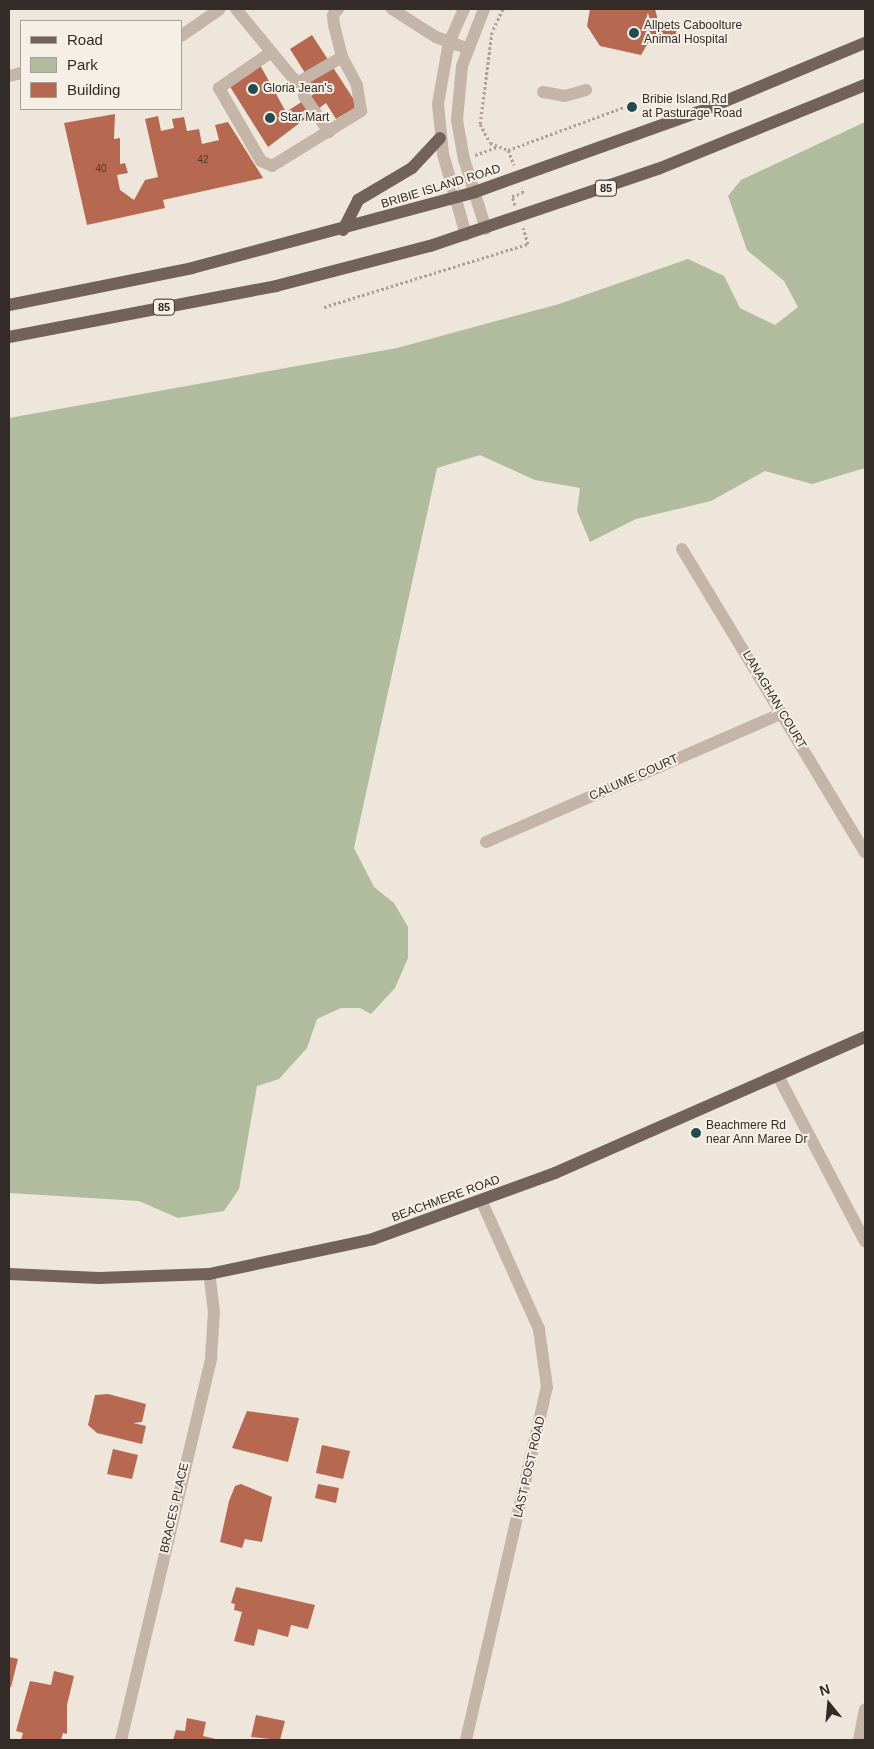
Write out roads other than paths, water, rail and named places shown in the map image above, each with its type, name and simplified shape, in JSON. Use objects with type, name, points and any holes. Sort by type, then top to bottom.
[{"type":"main road","name":"BRIBIE ISLAND ROAD","points":[[9,305],[192,268],[343,230],[455,198],[699,112],[865,43]]},
{"type":"main road","name":"85","points":[[9,336],[276,286],[466,235],[667,166],[865,84]]},
{"type":"main road","points":[[343,230],[358,200],[412,168],[440,138]]},
{"type":"main road","name":"BEACHMERE ROAD","points":[[9,1274],[99,1278],[209,1274],[348,1246],[482,1202],[865,1037]]},
{"type":"street","points":[[182,35],[220,9]]},
{"type":"street","points":[[236,9],[270,53],[297,83],[305,82],[342,57]]},
{"type":"street","points":[[270,53],[219,88],[261,161],[280,164],[360,111],[363,104],[342,57],[333,14],[338,9]]},
{"type":"street","points":[[392,9],[448,42],[467,48]]},
{"type":"street","points":[[464,9],[448,42],[438,104],[440,138],[466,235]]},
{"type":"street","points":[[484,9],[467,48],[458,120],[474,192],[486,229]]},
{"type":"street","points":[[305,82],[304,96],[329,132]]},
{"type":"street","points":[[543,92],[565,96],[586,90]]},
{"type":"street","name":"LANAGHAN COURT","points":[[682,549],[865,852]]},
{"type":"street","name":"CALUME COURT","points":[[486,842],[782,713]]},
{"type":"street","points":[[778,1076],[865,1242]]},
{"type":"street","name":"LAST POST ROAD","points":[[466,1740],[547,1387],[539,1330],[482,1202]]},
{"type":"street","name":"BRACES PLACE","points":[[121,1740],[210,1358],[214,1312],[209,1274]]},
{"type":"street","points":[[859,1740],[865,1710]]},
{"type":"place","name":"Allpets Caboolture Animal Hospital","points":[[634,33]]},
{"type":"place","name":"Gloria Jean's","points":[[253,89]]},
{"type":"place","name":"Bribie Island Rd at Pasturage Road","points":[[632,107]]},
{"type":"place","name":"Star Mart","points":[[270,118]]},
{"type":"place","name":"Beachmere Rd near Ann Maree Dr","points":[[696,1133]]}]
